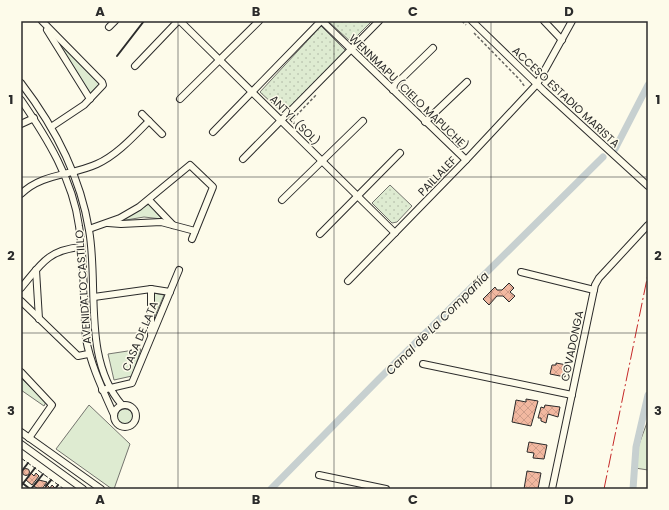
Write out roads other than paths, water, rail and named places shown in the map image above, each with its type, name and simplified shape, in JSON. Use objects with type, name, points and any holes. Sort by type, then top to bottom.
[{"type":"street","points":[[41,21],[90,99]]},
{"type":"street","points":[[41,21],[102,82],[102,88],[90,99],[68,117],[51,127]]},
{"type":"street","points":[[109,28],[115,21]]},
{"type":"street","points":[[135,66],[179,21]]},
{"type":"street","name":"ANTYL (SOL)","points":[[179,21],[395,233]]},
{"type":"street","points":[[180,100],[259,21]]},
{"type":"street","points":[[213,132],[321,21]]},
{"type":"street","name":"WENNMAPU (CIELO MAPUCHE)","points":[[321,21],[466,160]]},
{"type":"street","points":[[243,159],[379,21]]},
{"type":"street","name":"ACCESO ESTADIO MARISTA","points":[[472,21],[537,84],[648,186]]},
{"type":"street","points":[[544,21],[562,40]]},
{"type":"street","name":"PAILLALEF","points":[[348,281],[466,160],[537,84],[572,21]]},
{"type":"street","points":[[393,90],[394,86],[433,48]]},
{"type":"street","points":[[425,122],[467,82]]},
{"type":"street","name":"AVENIDA LO CASTILLO","points":[[21,83],[51,127],[68,173],[84,207],[89,229],[96,345],[102,366],[111,387],[122,405],[130,406],[135,411],[136,418],[133,424],[126,427],[119,425],[102,390],[88,354],[82,247],[68,173],[21,100]]},
{"type":"street","points":[[142,114],[162,134]]},
{"type":"street","points":[[21,124],[34,118]]},
{"type":"street","points":[[282,200],[363,120]]},
{"type":"street","points":[[21,194],[34,183],[52,175],[68,173],[99,163],[123,146],[149,121]]},
{"type":"street","points":[[320,234],[400,153]]},
{"type":"street","points":[[89,229],[108,223],[127,214],[149,200],[190,165],[213,187],[192,239]]},
{"type":"street","points":[[149,200],[173,225]]},
{"type":"street","points":[[108,223],[121,224],[152,222],[173,225],[195,231]]},
{"type":"street","name":"COVADONGA","points":[[552,489],[594,290],[599,278],[648,225]]},
{"type":"street","points":[[21,288],[50,255],[59,251],[82,247]]},
{"type":"street","points":[[36,270],[39,319]]},
{"type":"street","name":"CASA DE LATA","points":[[102,390],[132,382],[179,270]]},
{"type":"street","points":[[521,272],[594,290]]},
{"type":"street","points":[[94,297],[151,289],[170,292]]},
{"type":"street","points":[[151,289],[151,337]]},
{"type":"street","points":[[21,301],[78,356],[88,354]]},
{"type":"street","points":[[423,364],[572,396]]},
{"type":"street","points":[[21,372],[52,405],[29,438]]},
{"type":"street","points":[[114,415],[117,409],[122,405]]},
{"type":"street","points":[[21,432],[92,486],[101,489]]},
{"type":"street","points":[[21,444],[84,489]]},
{"type":"street","points":[[319,475],[386,489]]},
{"type":"waterway","name":"Canal de La Compañía","points":[[615,149],[648,85]]},
{"type":"waterway","name":"Canal de La Compañía","points":[[271,489],[379,379],[603,157]]},
{"type":"waterway","points":[[633,489],[636,447],[648,395]]}]
